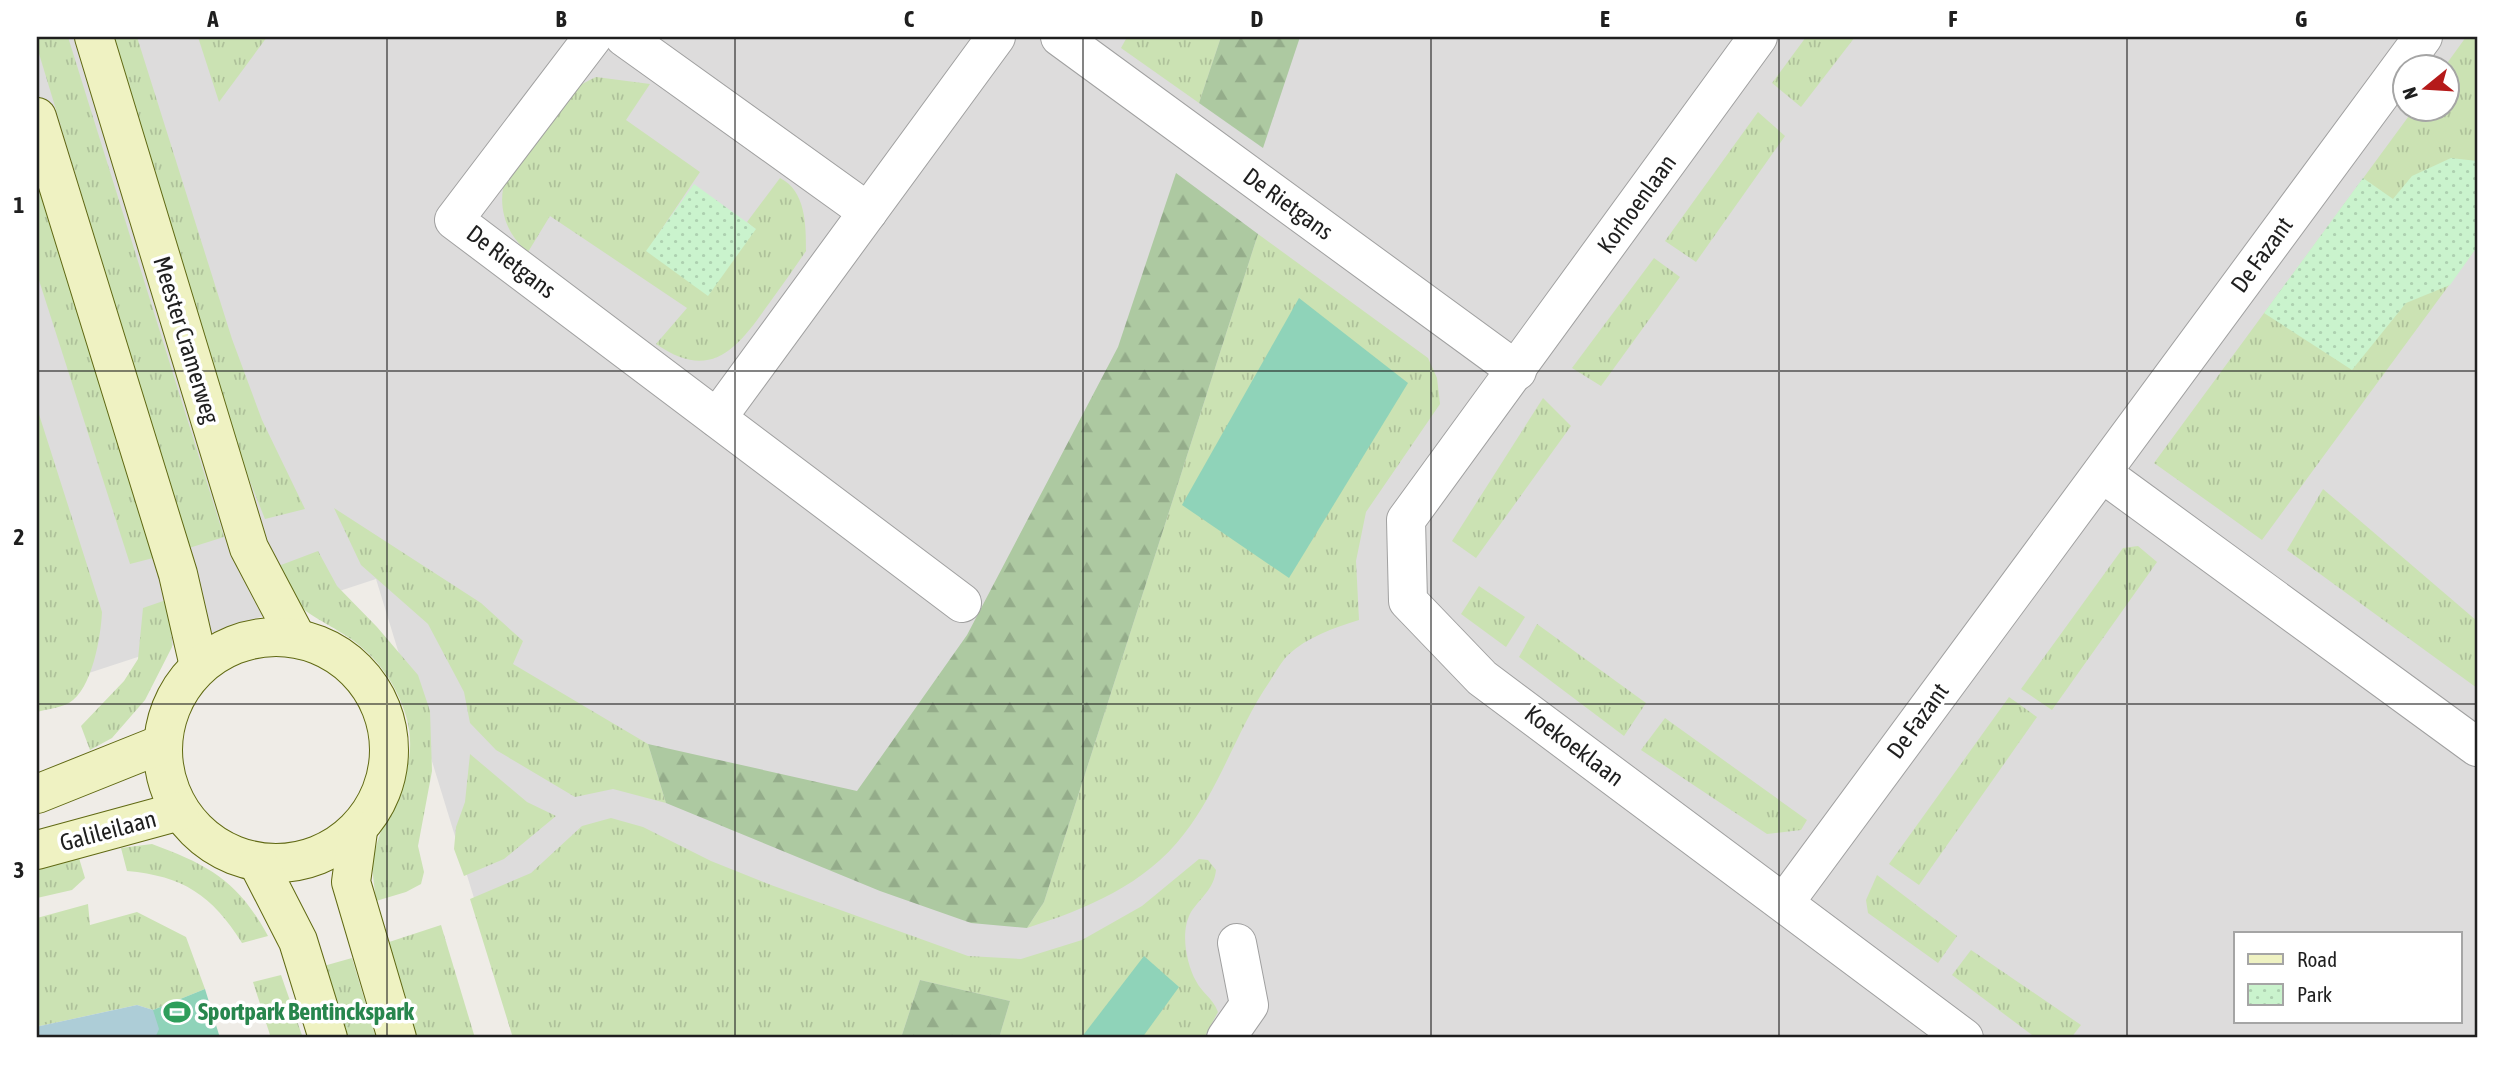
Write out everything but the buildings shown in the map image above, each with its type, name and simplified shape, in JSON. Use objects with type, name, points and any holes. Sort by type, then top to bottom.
[{"type":"main road","name":"Meester Cramerweg","points":[[94,37],[249,548],[296,637]]},
{"type":"main road","points":[[37,117],[178,574],[199,666]]},
{"type":"main road","points":[[296,637],[335,651],[366,678],[385,715],[391,756],[381,797],[358,831],[312,860],[258,863],[227,854],[201,836],[180,811],[166,779],[162,744],[167,715],[180,688],[199,666],[244,640],[296,637]]},
{"type":"main road","points":[[37,794],[162,744]]},
{"type":"main road","name":"Galileilaan","points":[[37,850],[180,811]]},
{"type":"main road","points":[[358,831],[351,882],[397,1038]]},
{"type":"main road","points":[[258,863],[298,941],[328,1038]]},
{"type":"street","name":"De Rietgans","points":[[593,37],[454,220],[962,603]]},
{"type":"street","points":[[624,37],[868,212]]},
{"type":"street","points":[[718,418],[996,37]]},
{"type":"street","name":"De Rietgans","points":[[1060,37],[1517,371]]},
{"type":"street","name":"Korhoenlaan","points":[[1517,371],[1758,37]]},
{"type":"street","name":"De Fazant","points":[[1785,902],[2423,37]]},
{"type":"street","name":"Koekoeklaan","points":[[1517,371],[1406,520],[1408,601],[1482,678],[1964,1038]]},
{"type":"street","points":[[2102,473],[2477,747]]},
{"type":"street","points":[[1226,1038],[1248,1005],[1237,943]]},
{"type":"shaded area","points":[[37,37],[2477,37],[2477,1038],[517,1038],[376,579],[37,690]]},
{"type":"green space","points":[[37,37],[68,37],[224,537],[189,548],[37,47]]},
{"type":"green space","points":[[109,37],[137,37],[232,339],[262,420],[305,509],[265,519],[241,459]]},
{"type":"green space","points":[[198,37],[267,37],[219,102]]},
{"type":"green space","points":[[1127,37],[1221,37],[1199,103],[1121,48]]},
{"type":"green space","points":[[1221,37],[1300,37],[1263,148],[1199,103]]},
{"type":"green space","points":[[1806,37],[1855,37],[1801,107],[1772,83]]},
{"type":"green space","points":[[2466,37],[2477,37],[2477,247],[2262,540],[2154,463],[2404,122],[2462,122],[2462,52],[2455,52]]},
{"type":"green space","points":[[596,77],[650,84],[626,120],[700,172],[647,251],[755,229],[747,222],[780,178],[789,184],[800,200],[805,220],[806,251],[754,325],[731,349],[718,356],[691,360],[674,355],[656,344],[687,308],[550,216],[528,252],[507,224],[502,198],[506,181],[513,169],[566,96]]},
{"type":"green space","points":[[1758,112],[1785,136],[1696,262],[1665,241]]},
{"type":"green space","points":[[2451,158],[2477,161],[2477,247],[2450,285],[2406,303],[2352,370],[2264,313],[2363,178],[2393,199],[2412,176]]},
{"type":"green space","points":[[37,170],[157,557],[130,564],[37,274]]},
{"type":"green space","points":[[1176,173],[1258,234],[1044,902],[1027,928],[971,923],[880,891],[666,803],[648,744],[857,791],[967,635],[1118,347]]},
{"type":"green space","points":[[694,184],[756,229],[708,296],[646,251]]},
{"type":"green space","points":[[1258,234],[1428,358],[1437,378],[1440,404],[1366,512],[1356,561],[1359,620],[1312,638],[1285,658],[1258,699],[1197,816],[1184,834],[1151,868],[1113,893],[1027,928],[1044,902]]},
{"type":"green space","points":[[1654,258],[1680,277],[1601,386],[1572,368]]},
{"type":"green space","points":[[1299,298],[1408,383],[1289,578],[1182,505]]},
{"type":"green space","points":[[1543,398],[1571,426],[1476,558],[1452,541]]},
{"type":"green space","points":[[37,408],[102,612],[94,662],[84,687],[69,703],[37,712]]},
{"type":"green space","points":[[2323,489],[2477,621],[2477,688],[2287,550]]},
{"type":"green space","points":[[334,508],[481,603],[523,641],[513,664],[648,744],[666,803],[613,789],[575,797],[496,750],[470,723],[464,692],[428,624],[361,565]]},
{"type":"green space","points":[[2138,546],[2157,562],[2052,710],[2021,689],[2123,548]]},
{"type":"green space","points":[[318,551],[337,586],[418,675],[430,711],[432,771],[418,846],[424,872],[421,884],[406,892],[376,901],[373,869],[377,845],[405,776],[410,738],[402,705],[377,663],[351,639],[299,604],[286,582],[281,565]]},
{"type":"green space","points":[[1479,586],[1525,617],[1506,647],[1461,614]]},
{"type":"green space","points":[[169,599],[172,647],[145,700],[112,738],[90,750],[81,726],[124,681],[138,659],[143,608]]},
{"type":"green space","points":[[1537,624],[1646,703],[1624,736],[1519,657]]},
{"type":"green space","points":[[2009,697],[2037,717],[1919,885],[1889,864]]},
{"type":"green space","points":[[1665,718],[1807,820],[1801,830],[1767,834],[1641,750]]},
{"type":"green space","points":[[470,754],[527,802],[556,816],[504,859],[464,876],[454,849],[456,827],[465,802]]},
{"type":"green space","points":[[611,818],[643,827],[711,861],[771,885],[968,956],[1021,959],[1082,940],[1142,906],[1199,859],[1208,860],[1216,870],[1215,877],[1191,912],[1185,937],[1189,965],[1196,981],[1218,1012],[1204,1038],[999,1038],[1010,1001],[920,980],[901,1038],[513,1038],[470,899],[531,873],[582,826]]},
{"type":"green space","points":[[152,844],[190,860],[220,877],[245,901],[268,936],[242,943],[219,912],[194,891],[164,878],[127,871],[121,848]]},
{"type":"green space","points":[[79,858],[85,878],[72,890],[37,898],[37,870]]},
{"type":"green space","points":[[1877,875],[1957,936],[1938,963],[1868,913],[1866,900]]},
{"type":"green space","points":[[88,904],[90,925],[137,912],[186,937],[205,989],[153,1010],[137,1005],[40,1026],[37,1024],[37,918]]},
{"type":"green space","points":[[441,925],[475,1038],[414,1038],[386,943]]},
{"type":"green space","points":[[1971,950],[2081,1025],[2071,1038],[2036,1038],[1952,975]]},
{"type":"green space","points":[[1144,956],[1179,987],[1142,1038],[1081,1038]]},
{"type":"green space","points":[[352,958],[376,1038],[342,1038],[320,967]]},
{"type":"green space","points":[[281,975],[303,1038],[271,1038],[253,982]]},
{"type":"green space","points":[[920,980],[1010,1001],[999,1038],[901,1038]]},
{"type":"green space","name":"Sportpark Bentinckspark","points":[[205,989],[220,1038],[46,1038],[153,1010]]},
{"type":"water","points":[[137,1005],[153,1010],[159,1029],[155,1038],[37,1038],[37,1027],[40,1026]]},
{"type":"place","name":"Sportpark Bentinckspark","points":[[177,1012]]}]
